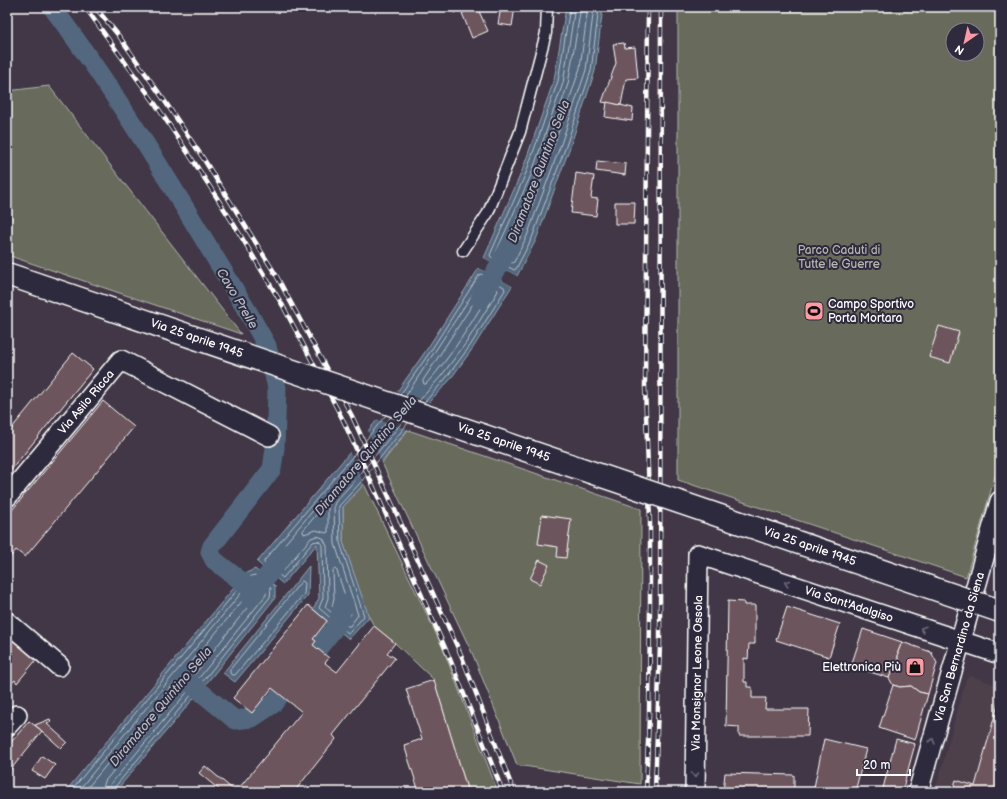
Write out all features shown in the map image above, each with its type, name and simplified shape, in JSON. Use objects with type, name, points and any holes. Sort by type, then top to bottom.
[{"type":"street","name":"Via 25 aprile 1945","points":[[7,274],[1000,611]]},
{"type":"street","name":"Via Asilo Ricca","points":[[7,497],[121,360],[268,436]]},
{"type":"street","name":"Via San Bernardino da Siena","points":[[918,792],[1000,501]]},
{"type":"street","name":"Via Sant'Adalgiso","points":[[698,554],[1000,654]]},
{"type":"street","name":"Via Monsignor Leone Ossola","points":[[695,792],[698,554]]},
{"type":"street","points":[[7,622],[59,666]]},
{"type":"lane","points":[[463,251],[488,213],[520,132],[546,33],[548,7]]},
{"type":"shaded area","points":[[970,676],[1000,686],[1000,792],[935,792],[966,679]]},
{"type":"green space","name":"Parco Caduti di Tutte le Guerre","points":[[678,7],[1000,7],[1000,459],[966,577],[678,480]]},
{"type":"green space","points":[[49,86],[241,334],[7,255],[7,91]]},
{"type":"green space","points":[[408,430],[641,509],[640,784],[517,765],[473,655],[382,463]]},
{"type":"green space","points":[[364,484],[442,646],[498,792],[468,792],[434,680],[395,643],[374,626],[367,613],[343,542],[343,507]]},
{"type":"water","points":[[566,7],[603,7],[595,71],[570,147],[536,240],[517,276],[484,258],[522,171],[554,80]]},
{"type":"water","points":[[479,268],[512,286],[473,348],[449,381],[430,401],[364,484],[343,507],[343,542],[369,617],[349,639],[313,609],[319,598],[317,544],[283,584],[257,562],[378,419],[427,349]]},
{"type":"water","points":[[309,566],[308,595],[235,682],[223,673]]},
{"type":"water","points":[[255,569],[275,586],[275,598],[210,679],[115,792],[65,792],[246,573]]},
{"type":"pier","points":[[484,258],[517,276],[516,278],[483,259]]},
{"type":"pier","points":[[480,266],[513,284],[512,286],[479,268]]},
{"type":"pier","points":[[396,391],[432,403],[410,430],[376,419]]},
{"type":"pier","points":[[367,429],[383,465],[365,486],[349,451]]},
{"type":"building","points":[[452,7],[467,7],[454,13]]},
{"type":"building","points":[[477,7],[488,31],[472,38],[462,13]]},
{"type":"building","points":[[501,7],[515,7],[512,26],[498,24]]},
{"type":"building","points":[[624,43],[625,48],[635,47],[638,78],[626,79],[621,105],[602,102],[616,63],[613,44]]},
{"type":"building","points":[[607,102],[633,108],[632,121],[605,117]]},
{"type":"building","points":[[597,161],[626,164],[625,175],[596,171]]},
{"type":"building","points":[[576,173],[594,176],[591,198],[598,199],[596,216],[571,213]]},
{"type":"building","points":[[615,202],[635,202],[634,224],[615,224]]},
{"type":"building","points":[[939,326],[959,332],[950,363],[929,357]]},
{"type":"building","points":[[73,353],[93,369],[7,475],[7,434]]},
{"type":"building","points":[[103,401],[134,427],[25,557],[16,550],[7,561],[7,516]]},
{"type":"building","points":[[542,515],[571,519],[566,558],[557,557],[558,547],[538,544]]},
{"type":"building","points":[[539,560],[549,565],[540,584],[530,579]]},
{"type":"building","points":[[728,601],[744,602],[744,605],[755,605],[755,644],[749,644],[748,659],[744,658],[744,682],[747,682],[747,687],[752,687],[752,698],[766,698],[765,709],[809,709],[808,736],[739,736],[739,727],[726,726]]},
{"type":"building","points":[[308,605],[327,621],[313,639],[316,641],[313,645],[329,658],[325,663],[337,672],[374,626],[395,643],[387,653],[395,658],[333,735],[336,739],[294,792],[244,792],[239,788],[302,712],[272,688],[252,713],[233,698]]},
{"type":"building","points":[[787,607],[840,624],[829,657],[776,640]]},
{"type":"building","points":[[863,629],[902,642],[898,652],[898,662],[889,678],[851,666]]},
{"type":"building","points":[[7,633],[37,659],[17,683],[15,680],[10,685],[7,682]]},
{"type":"building","name":"Elettronica Più","points":[[902,642],[931,652],[937,663],[928,694],[919,692],[911,686],[900,687],[893,685],[889,678],[898,662],[898,652]]},
{"type":"building","points":[[434,680],[468,792],[419,792],[404,745],[422,739],[406,689]]},
{"type":"building","points":[[893,685],[900,687],[911,686],[919,692],[928,694],[915,740],[879,728]]},
{"type":"building","points":[[1000,697],[1000,792],[952,792],[956,780],[975,786]]},
{"type":"building","points":[[50,719],[51,722],[47,724],[67,742],[61,748],[35,725]]},
{"type":"building","points":[[29,721],[42,731],[7,774],[7,747]]},
{"type":"building","points":[[824,739],[866,749],[855,792],[813,792]]},
{"type":"building","points":[[896,739],[915,744],[902,792],[882,792]]},
{"type":"building","points":[[42,756],[55,765],[45,779],[32,771]]},
{"type":"building","points":[[205,766],[236,792],[222,792],[199,773]]},
{"type":"building","points":[[725,773],[794,775],[794,792],[723,792]]},
{"type":"waterway","name":"Cavo Prelle","points":[[52,7],[105,81],[178,196],[267,346],[277,388],[275,448],[272,469],[212,546],[210,552],[214,560],[255,592]]},
{"type":"waterway","name":"Diramatore Quintino Sella","points":[[480,299],[511,244]]},
{"type":"waterway","name":"Diramatore Quintino Sella","points":[[250,598],[285,553]]},
{"type":"waterway","points":[[184,678],[235,720],[252,718],[273,704],[337,625],[344,603]]},
{"type":"railway","points":[[85,7],[154,102],[196,165],[283,306],[343,420],[379,499],[450,659],[503,792]]},
{"type":"railway","points":[[95,7],[119,36],[203,158],[276,275],[352,416],[462,657],[514,792]]},
{"type":"railway","points":[[646,792],[649,715],[650,605],[650,522],[645,387],[648,7]]},
{"type":"railway","points":[[655,792],[660,644],[661,7]]},
{"type":"place","name":"Campo Sportivo Porta Mortara","points":[[814,311]]},
{"type":"place","name":"Elettronica Più","points":[[915,667]]}]
